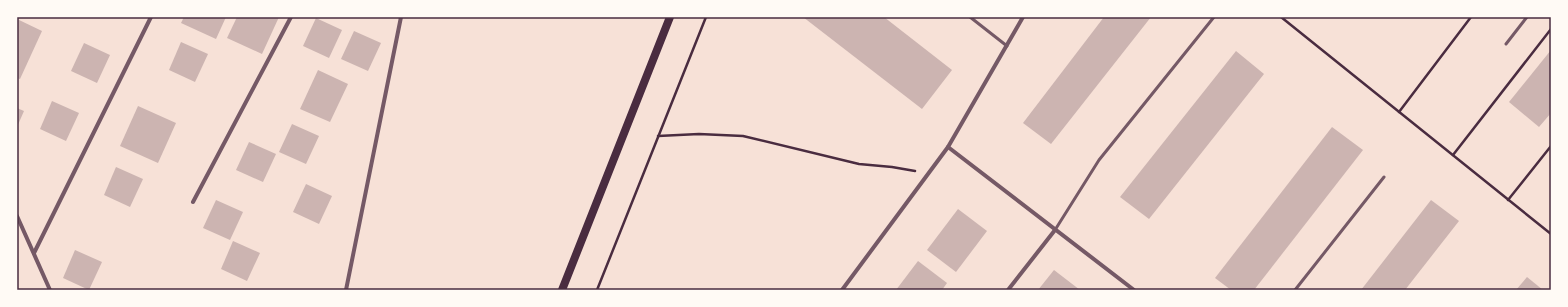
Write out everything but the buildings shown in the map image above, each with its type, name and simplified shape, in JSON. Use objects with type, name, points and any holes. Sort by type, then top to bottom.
[{"type":"main road","points":[[562,290],[670,17]]},
{"type":"street","points":[[34,253],[151,17]]},
{"type":"street","points":[[193,202],[291,17]]},
{"type":"street","points":[[346,290],[401,17]]},
{"type":"street","points":[[842,290],[948,147],[1023,17]]},
{"type":"street","points":[[948,147],[1134,290]]},
{"type":"street","points":[[17,216],[50,290]]},
{"type":"street","points":[[1008,290],[1055,230]]},
{"type":"lane","points":[[970,17],[1007,46]]},
{"type":"lane","points":[[1055,230],[1099,160],[1214,17]]},
{"type":"lane","points":[[1506,44],[1528,17]]},
{"type":"lane","points":[[1295,290],[1384,177]]},
{"type":"path","points":[[597,290],[706,17]]},
{"type":"path","points":[[1281,17],[1551,234]]},
{"type":"path","points":[[1399,112],[1471,17]]},
{"type":"path","points":[[1453,155],[1551,29]]},
{"type":"path","points":[[658,136],[699,134],[743,136],[859,164],[911,170],[926,177]]},
{"type":"path","points":[[1508,200],[1551,146]]}]
